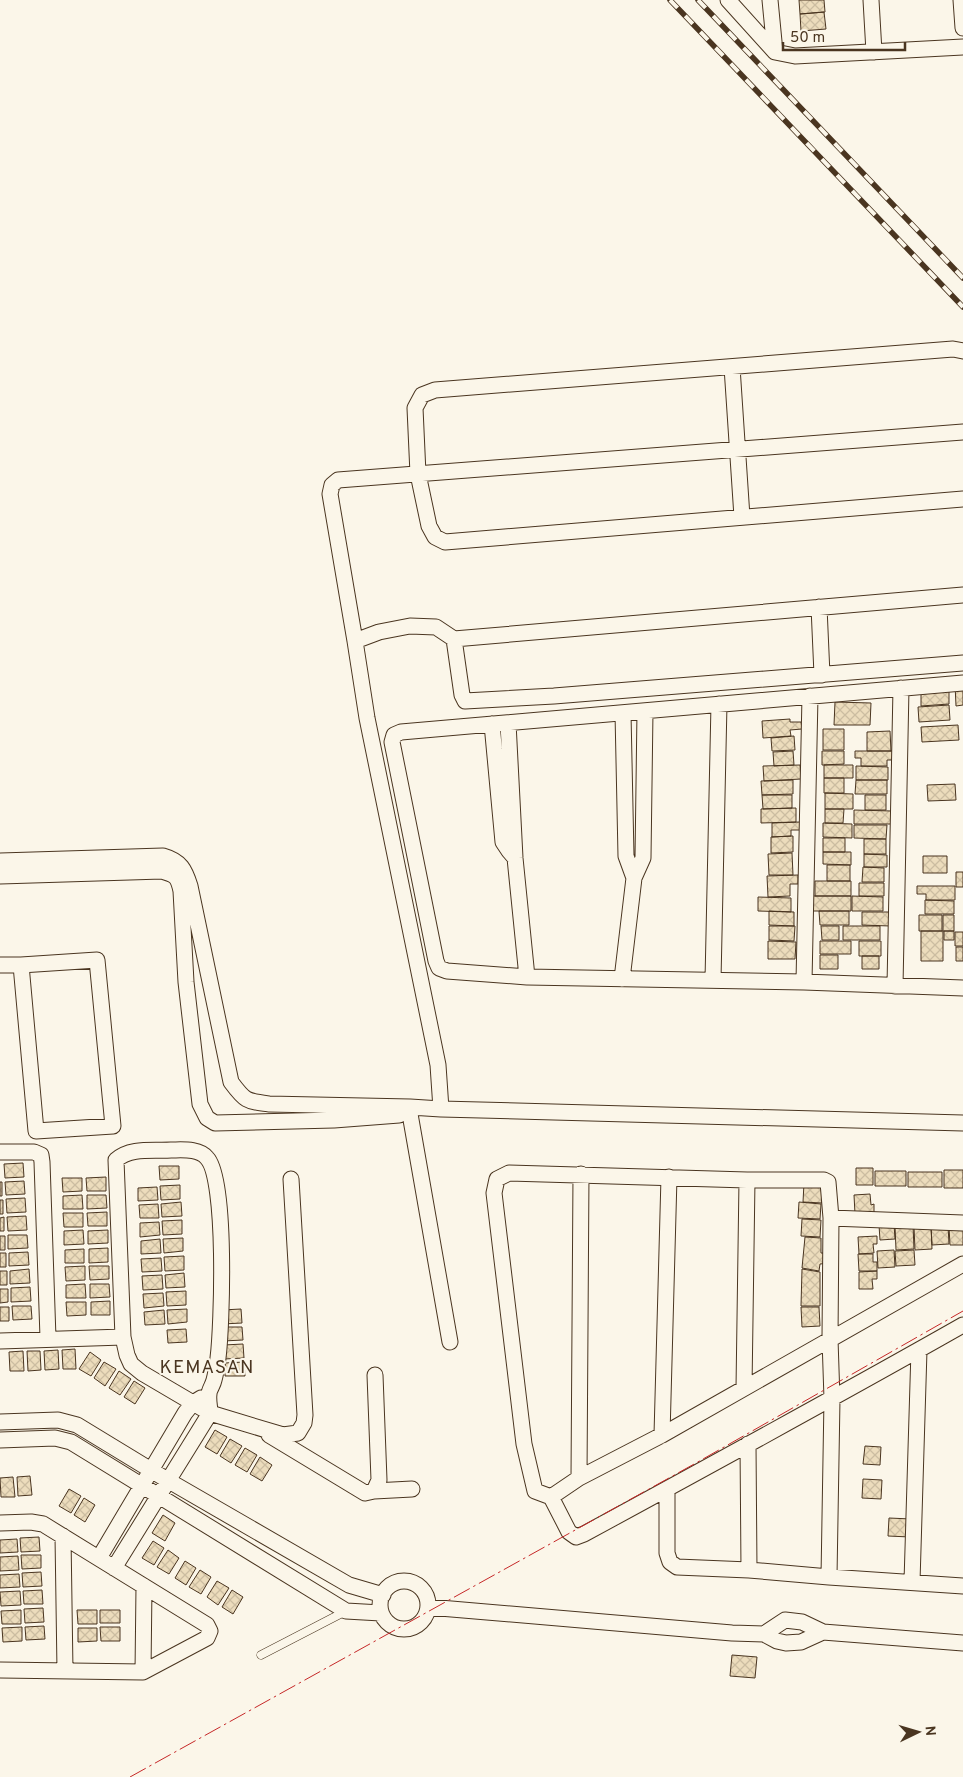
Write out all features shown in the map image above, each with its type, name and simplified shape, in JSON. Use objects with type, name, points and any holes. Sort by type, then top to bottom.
[{"type":"street","points":[[728,0],[775,52],[795,56],[963,47]]},
{"type":"street","points":[[770,0],[775,52]]},
{"type":"street","points":[[871,0],[874,52]]},
{"type":"street","points":[[961,0],[963,28]]},
{"type":"street","points":[[963,351],[953,349],[436,390],[422,395],[415,408],[418,474],[429,526],[435,537],[445,542],[963,499]]},
{"type":"street","points":[[732,366],[742,517]]},
{"type":"street","points":[[441,1109],[438,1065],[367,718],[330,494],[332,485],[338,480],[963,432]]},
{"type":"street","points":[[355,641],[379,632],[410,626],[436,627],[454,638],[963,595]]},
{"type":"street","points":[[819,607],[822,675]]},
{"type":"street","points":[[454,638],[462,695],[465,701],[554,696],[963,663]]},
{"type":"street","points":[[963,683],[401,732],[394,735],[392,742],[436,961],[439,968],[447,971],[528,977],[804,982],[963,988]]},
{"type":"street","points":[[895,986],[902,688]]},
{"type":"street","points":[[804,982],[810,696]]},
{"type":"street","points":[[713,980],[719,704]]},
{"type":"street","points":[[622,979],[634,878],[643,858],[645,711]]},
{"type":"street","points":[[623,713],[626,856],[634,878]]},
{"type":"street","points":[[508,723],[516,858],[528,977]]},
{"type":"street","points":[[492,724],[504,842],[516,858]]},
{"type":"street","points":[[0,861],[164,856],[172,859],[180,864],[190,886],[231,1082],[242,1098],[250,1102],[269,1104],[410,1107],[416,1111],[450,1342]]},
{"type":"street","points":[[0,876],[162,871],[174,874],[179,882],[181,891],[186,982],[200,1104],[208,1118],[216,1123],[314,1121],[441,1109],[963,1123]]},
{"type":"street","points":[[0,965],[97,960],[113,1126],[36,1131],[21,965]]},
{"type":"street","points":[[114,1568],[210,1414],[209,1394],[214,1381],[218,1357],[221,1289],[221,1221],[215,1178],[208,1158],[198,1152],[186,1150],[131,1152],[122,1155],[116,1160],[123,1337],[131,1364],[142,1374],[193,1402],[210,1414],[282,1435],[298,1432],[304,1423],[291,1179]]},
{"type":"street","points":[[0,1152],[34,1152],[40,1155],[42,1162],[48,1338]]},
{"type":"street","points":[[829,1578],[832,1399],[830,1339],[831,1218],[828,1182],[824,1180],[747,1180],[509,1173],[497,1179],[494,1193],[524,1444],[535,1491],[550,1497],[569,1532],[576,1537],[832,1399],[963,1325]]},
{"type":"street","points":[[580,1478],[581,1174]]},
{"type":"street","points":[[662,1435],[669,1177]]},
{"type":"street","points":[[744,1388],[747,1180]]},
{"type":"street","points":[[831,1218],[963,1223]]},
{"type":"street","points":[[550,1497],[580,1478],[662,1435],[963,1264]]},
{"type":"street","points":[[0,1341],[123,1337]]},
{"type":"street","points":[[912,1582],[919,1350]]},
{"type":"street","points":[[374,1491],[379,1480],[375,1376]]},
{"type":"street","points":[[99,1558],[150,1470],[193,1402],[209,1394]]},
{"type":"street","points":[[0,1422],[58,1420],[77,1425],[150,1470],[349,1585],[383,1595]]},
{"type":"street","points":[[255,1426],[365,1493],[412,1489]]},
{"type":"street","points":[[0,1440],[55,1438],[71,1442],[346,1611],[381,1613]]},
{"type":"street","points":[[748,1444],[749,1570]]},
{"type":"street","points":[[666,1489],[667,1553],[670,1562],[677,1567],[749,1570],[829,1578],[963,1586]]},
{"type":"street","points":[[0,1523],[37,1522],[207,1625],[210,1631],[208,1638],[143,1672],[0,1670]]},
{"type":"street","points":[[63,1536],[65,1671]]},
{"type":"street","points":[[406,1581],[415,1584],[427,1598],[428,1608],[424,1618],[417,1626],[407,1629],[396,1628],[387,1622],[381,1613],[380,1604],[383,1595],[388,1587],[396,1583],[406,1581]]},
{"type":"street","points":[[143,1672],[144,1586]]},
{"type":"street","points":[[428,1608],[764,1634],[776,1641],[786,1643],[801,1642],[823,1632]]},
{"type":"street","points":[[764,1634],[785,1620],[802,1622],[823,1632],[963,1642]]},
{"type":"lane","points":[[262,1655],[346,1611]]},
{"type":"building","points":[[799,0],[824,0],[825,12],[800,14]]},
{"type":"building","points":[[824,12],[826,29],[801,31],[800,14]]},
{"type":"building","points":[[955,684],[963,684],[963,705],[956,706]]},
{"type":"building","points":[[949,688],[949,704],[921,706],[921,690]]},
{"type":"building","points":[[835,702],[871,703],[870,725],[834,725]]},
{"type":"building","points":[[949,705],[950,720],[919,722],[918,707]]},
{"type":"building","points":[[790,719],[790,722],[801,722],[802,729],[790,730],[791,736],[763,738],[762,721]]},
{"type":"building","points":[[958,725],[959,740],[922,742],[921,727]]},
{"type":"building","points":[[823,729],[844,729],[844,750],[823,750]]},
{"type":"building","points":[[890,731],[891,751],[867,751],[867,732]]},
{"type":"building","points":[[794,736],[795,750],[772,751],[771,738]]},
{"type":"building","points":[[793,751],[794,765],[774,766],[773,752]]},
{"type":"building","points":[[822,751],[844,751],[844,764],[822,765]]},
{"type":"building","points":[[855,751],[894,751],[894,760],[887,760],[887,766],[861,766],[861,758],[855,758]]},
{"type":"building","points":[[800,765],[801,779],[764,781],[763,766]]},
{"type":"building","points":[[824,765],[853,765],[853,778],[824,778]]},
{"type":"building","points":[[856,766],[888,767],[888,780],[856,780]]},
{"type":"building","points":[[824,778],[844,778],[844,793],[824,793]]},
{"type":"building","points":[[793,780],[793,794],[762,795],[761,781]]},
{"type":"building","points":[[856,780],[887,780],[887,794],[855,794]]},
{"type":"building","points":[[955,784],[956,800],[928,801],[927,785]]},
{"type":"building","points":[[825,793],[853,794],[853,809],[825,809]]},
{"type":"building","points":[[762,795],[792,795],[792,808],[763,809]]},
{"type":"building","points":[[865,795],[886,795],[886,810],[865,810]]},
{"type":"building","points":[[796,808],[796,822],[761,823],[761,809]]},
{"type":"building","points":[[825,809],[844,809],[843,823],[825,823]]},
{"type":"building","points":[[854,810],[892,811],[892,824],[854,824]]},
{"type":"building","points":[[800,822],[800,830],[791,830],[791,836],[772,837],[772,823]]},
{"type":"building","points":[[823,823],[852,824],[852,838],[823,837]]},
{"type":"building","points":[[854,825],[887,825],[886,839],[854,838]]},
{"type":"building","points":[[793,836],[793,852],[771,853],[771,837]]},
{"type":"building","points":[[823,838],[845,838],[845,852],[823,852]]},
{"type":"building","points":[[864,839],[886,839],[886,854],[864,854]]},
{"type":"building","points":[[823,852],[851,852],[851,865],[823,864]]},
{"type":"building","points":[[792,853],[793,875],[769,875],[768,854]]},
{"type":"building","points":[[864,854],[887,855],[887,867],[864,867]]},
{"type":"building","points":[[923,856],[947,856],[947,873],[923,873]]},
{"type":"building","points":[[827,865],[850,865],[850,881],[827,881]]},
{"type":"building","points":[[863,867],[884,868],[884,882],[862,882]]},
{"type":"building","points":[[956,872],[963,872],[963,887],[956,887]]},
{"type":"building","points":[[798,875],[798,884],[790,884],[790,896],[768,897],[767,876]]},
{"type":"building","points":[[815,881],[851,881],[851,896],[815,896]]},
{"type":"building","points":[[859,883],[884,883],[884,896],[859,896]]},
{"type":"building","points":[[917,886],[955,886],[955,900],[926,900],[926,894],[917,894]]},
{"type":"building","points":[[813,896],[851,896],[851,911],[813,911]]},
{"type":"building","points":[[852,896],[883,897],[883,911],[852,911]]},
{"type":"building","points":[[758,897],[791,898],[791,912],[758,911]]},
{"type":"building","points":[[925,900],[954,901],[954,914],[925,914]]},
{"type":"building","points":[[769,911],[794,912],[794,926],[769,925]]},
{"type":"building","points":[[819,911],[849,911],[849,925],[820,925]]},
{"type":"building","points":[[862,912],[890,912],[890,926],[862,925]]},
{"type":"building","points":[[919,915],[942,915],[942,931],[919,931]]},
{"type":"building","points":[[943,915],[954,915],[954,931],[943,931]]},
{"type":"building","points":[[769,926],[795,926],[794,941],[769,940]]},
{"type":"building","points":[[821,926],[839,926],[839,940],[822,940]]},
{"type":"building","points":[[843,926],[880,926],[880,940],[843,940]]},
{"type":"building","points":[[921,931],[943,931],[943,961],[921,961]]},
{"type":"building","points":[[944,931],[954,931],[954,940],[944,940]]},
{"type":"building","points":[[955,932],[963,932],[963,946],[955,946]]},
{"type":"building","points":[[768,941],[796,942],[795,959],[768,959]]},
{"type":"building","points":[[820,941],[851,941],[851,954],[820,954]]},
{"type":"building","points":[[859,941],[881,941],[881,956],[859,956]]},
{"type":"building","points":[[956,947],[963,947],[963,961],[956,961]]},
{"type":"building","points":[[820,955],[838,955],[838,969],[820,969]]},
{"type":"building","points":[[862,956],[879,956],[879,969],[862,969]]},
{"type":"building","points":[[23,1163],[24,1177],[5,1178],[4,1164]]},
{"type":"building","points":[[159,1166],[179,1166],[179,1179],[160,1180]]},
{"type":"building","points":[[856,1168],[873,1168],[873,1185],[856,1185]]},
{"type":"building","points":[[944,1170],[963,1170],[963,1188],[944,1188]]},
{"type":"building","points":[[875,1171],[906,1171],[906,1186],[875,1186]]},
{"type":"building","points":[[908,1172],[942,1172],[942,1187],[908,1187]]},
{"type":"building","points":[[106,1177],[106,1191],[87,1191],[86,1178]]},
{"type":"building","points":[[62,1178],[82,1178],[82,1191],[63,1192]]},
{"type":"building","points":[[24,1181],[25,1194],[6,1195],[5,1182]]},
{"type":"building","points":[[0,1182],[2,1182],[2,1196],[0,1196]]},
{"type":"building","points":[[804,1183],[823,1184],[822,1203],[803,1202]]},
{"type":"building","points":[[180,1185],[180,1199],[161,1200],[160,1186]]},
{"type":"building","points":[[157,1187],[158,1200],[138,1201],[138,1188]]},
{"type":"building","points":[[870,1194],[871,1205],[874,1204],[874,1213],[855,1214],[854,1195]]},
{"type":"building","points":[[82,1195],[83,1209],[63,1209],[63,1196]]},
{"type":"building","points":[[87,1195],[106,1195],[107,1208],[87,1209]]},
{"type":"building","points":[[25,1198],[26,1212],[7,1213],[6,1199]]},
{"type":"building","points":[[0,1200],[3,1200],[3,1214],[0,1214]]},
{"type":"building","points":[[181,1202],[182,1216],[162,1217],[161,1204]]},
{"type":"building","points":[[799,1202],[821,1204],[820,1219],[798,1218]]},
{"type":"building","points":[[158,1204],[159,1218],[140,1218],[139,1205]]},
{"type":"building","points":[[107,1212],[107,1226],[88,1226],[87,1213]]},
{"type":"building","points":[[63,1213],[83,1213],[83,1227],[64,1227]]},
{"type":"building","points":[[26,1216],[27,1230],[8,1231],[7,1217]]},
{"type":"building","points":[[4,1217],[4,1231],[0,1231],[0,1218]]},
{"type":"building","points":[[802,1219],[821,1220],[820,1237],[801,1236]]},
{"type":"building","points":[[182,1220],[182,1234],[163,1235],[162,1221]]},
{"type":"building","points":[[159,1222],[160,1235],[140,1237],[140,1223]]},
{"type":"building","points":[[894,1224],[895,1239],[880,1240],[879,1225]]},
{"type":"building","points":[[913,1225],[914,1249],[896,1250],[895,1226]]},
{"type":"building","points":[[948,1225],[949,1244],[932,1245],[931,1226]]},
{"type":"building","points":[[931,1226],[932,1249],[915,1250],[914,1227]]},
{"type":"building","points":[[963,1226],[963,1245],[950,1245],[949,1227]]},
{"type":"building","points":[[83,1230],[84,1244],[64,1245],[64,1231]]},
{"type":"building","points":[[108,1230],[108,1243],[88,1244],[88,1231]]},
{"type":"building","points":[[8,1235],[27,1235],[28,1248],[8,1249]]},
{"type":"building","points":[[0,1236],[5,1236],[5,1250],[0,1250]]},
{"type":"building","points":[[877,1236],[877,1244],[873,1244],[874,1253],[859,1254],[858,1237]]},
{"type":"building","points":[[805,1237],[821,1238],[821,1253],[831,1253],[830,1263],[820,1264],[819,1271],[802,1268]]},
{"type":"building","points":[[183,1238],[183,1251],[164,1253],[163,1239]]},
{"type":"building","points":[[160,1239],[161,1253],[141,1254],[141,1241]]},
{"type":"building","points":[[108,1248],[108,1262],[89,1263],[89,1249]]},
{"type":"building","points":[[84,1249],[84,1263],[65,1263],[65,1250]]},
{"type":"building","points":[[894,1250],[895,1267],[878,1268],[877,1251]]},
{"type":"building","points":[[914,1250],[915,1265],[896,1266],[895,1251]]},
{"type":"building","points":[[28,1252],[29,1265],[9,1266],[9,1253]]},
{"type":"building","points":[[0,1253],[6,1253],[6,1267],[0,1267]]},
{"type":"building","points":[[858,1254],[873,1254],[873,1262],[877,1262],[877,1271],[859,1271]]},
{"type":"building","points":[[184,1256],[184,1270],[165,1271],[164,1257]]},
{"type":"building","points":[[161,1258],[162,1271],[142,1272],[141,1259]]},
{"type":"building","points":[[85,1266],[85,1280],[66,1281],[65,1267]]},
{"type":"building","points":[[89,1266],[109,1266],[109,1279],[90,1280]]},
{"type":"building","points":[[29,1269],[30,1283],[10,1284],[10,1271]]},
{"type":"building","points":[[802,1269],[820,1272],[820,1306],[801,1306]]},
{"type":"building","points":[[0,1271],[7,1271],[7,1285],[0,1285]]},
{"type":"building","points":[[877,1271],[877,1279],[872,1279],[873,1289],[859,1289],[859,1272]]},
{"type":"building","points":[[184,1273],[185,1287],[166,1288],[165,1275]]},
{"type":"building","points":[[162,1275],[163,1289],[143,1290],[142,1276]]},
{"type":"building","points":[[85,1284],[86,1298],[66,1298],[66,1285]]},
{"type":"building","points":[[90,1284],[109,1284],[110,1297],[90,1298]]},
{"type":"building","points":[[30,1287],[31,1301],[11,1302],[11,1288]]},
{"type":"building","points":[[0,1289],[8,1289],[8,1302],[0,1303]]},
{"type":"building","points":[[186,1291],[186,1305],[167,1306],[166,1292]]},
{"type":"building","points":[[163,1293],[164,1306],[144,1308],[143,1294]]},
{"type":"building","points":[[110,1301],[110,1315],[91,1315],[91,1302]]},
{"type":"building","points":[[66,1302],[86,1302],[86,1315],[67,1316]]},
{"type":"building","points":[[12,1306],[31,1306],[32,1319],[13,1320]]},
{"type":"building","points":[[0,1307],[9,1307],[9,1321],[0,1321]]},
{"type":"building","points":[[801,1307],[819,1307],[820,1326],[802,1327]]},
{"type":"building","points":[[187,1309],[187,1322],[168,1324],[167,1310]]},
{"type":"building","points":[[241,1309],[242,1323],[222,1324],[222,1310]]},
{"type":"building","points":[[164,1310],[165,1324],[145,1325],[144,1312]]},
{"type":"building","points":[[223,1327],[242,1327],[243,1340],[223,1341]]},
{"type":"building","points":[[186,1329],[187,1342],[168,1343],[167,1330]]},
{"type":"building","points":[[243,1344],[244,1358],[224,1359],[224,1345]]},
{"type":"building","points":[[75,1349],[76,1369],[63,1369],[62,1350]]},
{"type":"building","points":[[58,1350],[59,1369],[45,1370],[44,1351]]},
{"type":"building","points":[[23,1351],[24,1371],[10,1371],[9,1352]]},
{"type":"building","points":[[27,1351],[40,1351],[41,1370],[28,1371]]},
{"type":"building","points":[[90,1352],[101,1360],[91,1376],[79,1369]]},
{"type":"building","points":[[104,1362],[116,1369],[105,1386],[94,1378]]},
{"type":"building","points":[[244,1362],[245,1376],[225,1376],[225,1363]]},
{"type":"building","points":[[119,1371],[131,1379],[120,1395],[109,1388]]},
{"type":"building","points":[[134,1381],[145,1388],[135,1404],[124,1397]]},
{"type":"building","points":[[215,1430],[227,1437],[217,1454],[205,1447]]},
{"type":"building","points":[[230,1439],[242,1446],[231,1463],[220,1456]]},
{"type":"building","points":[[865,1446],[881,1447],[880,1465],[863,1464]]},
{"type":"building","points":[[245,1448],[257,1455],[247,1472],[235,1465]]},
{"type":"building","points":[[260,1457],[272,1465],[262,1481],[250,1474]]},
{"type":"building","points":[[30,1476],[32,1495],[18,1496],[17,1477]]},
{"type":"building","points":[[13,1477],[15,1497],[1,1497],[0,1478]]},
{"type":"building","points":[[863,1479],[882,1480],[881,1499],[862,1498]]},
{"type":"building","points":[[69,1489],[81,1496],[71,1513],[59,1506]]},
{"type":"building","points":[[84,1498],[95,1505],[85,1522],[74,1515]]},
{"type":"building","points":[[163,1515],[175,1523],[165,1541],[152,1533]]},
{"type":"building","points":[[889,1518],[911,1519],[910,1537],[888,1536]]},
{"type":"building","points":[[39,1537],[40,1551],[21,1552],[20,1538]]},
{"type":"building","points":[[17,1539],[18,1552],[0,1553],[0,1540]]},
{"type":"building","points":[[153,1541],[164,1548],[154,1565],[142,1558]]},
{"type":"building","points":[[168,1550],[179,1558],[169,1574],[157,1567]]},
{"type":"building","points":[[21,1555],[41,1555],[41,1568],[22,1569]]},
{"type":"building","points":[[18,1556],[19,1570],[0,1571],[0,1557]]},
{"type":"building","points":[[185,1561],[196,1568],[186,1585],[175,1578]]},
{"type":"building","points":[[200,1570],[211,1577],[201,1594],[189,1587]]},
{"type":"building","points":[[41,1572],[42,1586],[23,1587],[22,1573]]},
{"type":"building","points":[[19,1574],[20,1587],[0,1588],[0,1575]]},
{"type":"building","points":[[217,1581],[229,1588],[218,1605],[207,1597]]},
{"type":"building","points":[[42,1590],[43,1604],[24,1604],[23,1591]]},
{"type":"building","points":[[232,1590],[243,1597],[233,1614],[222,1607]]},
{"type":"building","points":[[20,1591],[21,1605],[1,1606],[0,1592]]},
{"type":"building","points":[[43,1608],[44,1622],[25,1623],[24,1609]]},
{"type":"building","points":[[21,1610],[21,1624],[2,1624],[1,1611]]},
{"type":"building","points":[[77,1610],[97,1610],[97,1624],[78,1624]]},
{"type":"building","points":[[100,1610],[120,1610],[120,1623],[100,1623]]},
{"type":"building","points":[[44,1626],[45,1639],[26,1640],[25,1627]]},
{"type":"building","points":[[22,1627],[22,1641],[3,1642],[2,1628]]},
{"type":"building","points":[[100,1627],[120,1627],[120,1641],[101,1641]]},
{"type":"building","points":[[78,1628],[97,1628],[97,1641],[78,1642]]},
{"type":"building","points":[[732,1655],[757,1657],[755,1678],[730,1676]]},
{"type":"railway","points":[[670,0],[963,307]]},
{"type":"railway","points":[[698,0],[963,278]]},
{"type":"power","points":[[130,1777],[696,1463],[963,1311]]},
{"type":"district","name":"KEMASAN","points":[[207,1366]]}]
